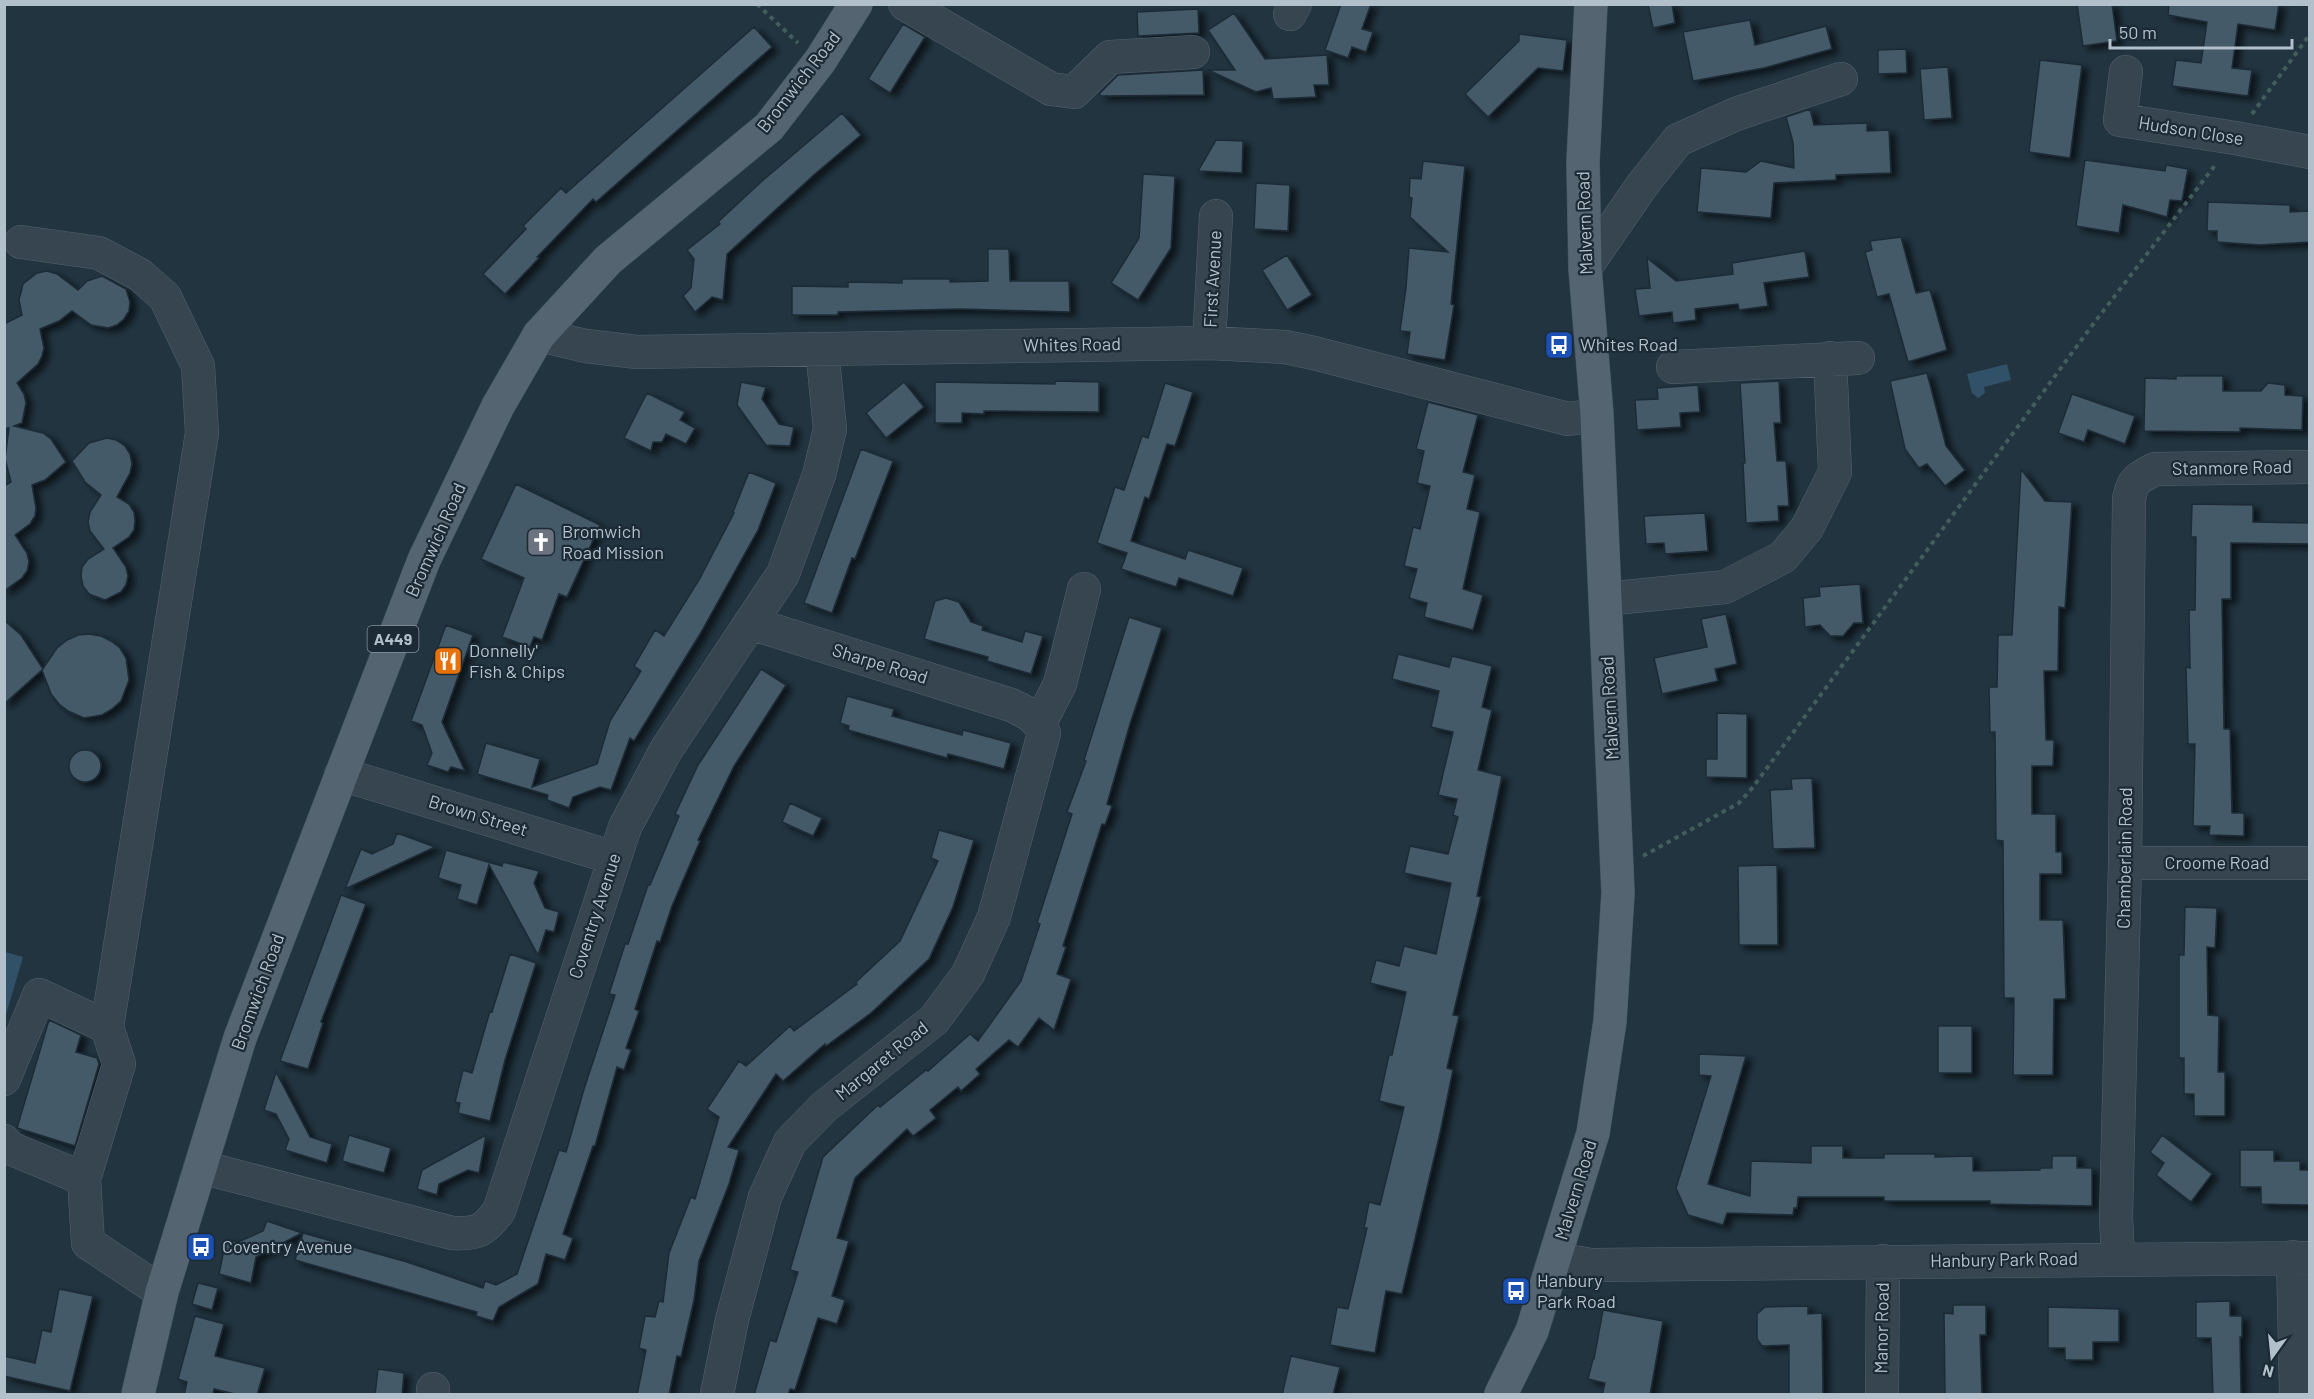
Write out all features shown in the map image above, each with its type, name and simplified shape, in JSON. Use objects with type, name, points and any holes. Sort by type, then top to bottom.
[{"type":"main road","name":"Bromwich Road","points":[[138,1395],[162,1292],[240,1038],[424,560],[498,406],[539,335],[608,260],[769,127],[820,61],[856,4]]},
{"type":"main road","name":"Malvern Road","points":[[1501,1395],[1532,1331],[1593,1133],[1610,1021],[1618,893],[1597,414],[1585,268],[1583,162],[1591,4]]},
{"type":"street","points":[[905,4],[1051,89],[1074,92],[1110,57],[1193,52]]},
{"type":"street","name":"Hudson Close","points":[[2126,72],[2120,120],[2310,152]]},
{"type":"street","points":[[1585,268],[1643,184],[1678,140],[1736,114],[1841,79]]},
{"type":"street","name":"First Avenue","points":[[1209,343],[1216,216]]},
{"type":"street","points":[[21,242],[99,253],[140,275],[165,297],[198,366],[202,433],[107,1027],[119,1064],[84,1179],[88,1243],[162,1292]]},
{"type":"street","name":"Whites Road","points":[[539,335],[586,346],[637,352],[1209,343],[1285,347],[1568,419],[1597,414]]},
{"type":"street","name":"Coventry Avenue","points":[[201,1167],[452,1233],[472,1234],[487,1227],[499,1211],[626,827],[666,750],[783,574],[819,475],[830,429],[822,349]]},
{"type":"street","points":[[1605,599],[1725,586],[1783,557],[1807,528],[1835,472],[1829,359],[1673,367]]},
{"type":"street","name":"Stanmore Road","points":[[2155,469],[2310,467]]},
{"type":"street","name":"Chamberlain Road","points":[[2118,1259],[2116,1216],[2125,863],[2129,500],[2136,479],[2155,469]]},
{"type":"street","name":"Margaret Road","points":[[717,1395],[732,1320],[765,1197],[790,1142],[824,1107],[934,1020],[968,974],[994,917],[1044,733],[1040,723],[1060,684],[1084,589]]},
{"type":"street","name":"Sharpe Road","points":[[750,623],[1011,705],[1027,712],[1040,723]]},
{"type":"street","name":"Brown Street","points":[[341,774],[614,858]]},
{"type":"street","name":"Croome Road","points":[[2125,863],[2310,863]]},
{"type":"street","points":[[5,1073],[39,995],[107,1027]]},
{"type":"street","points":[[4,1141],[10,1148],[84,1179]]},
{"type":"street","points":[[2296,1395],[2301,1257]]},
{"type":"street","name":"Hanbury Park Road","points":[[1555,1259],[1591,1265],[2301,1257]]},
{"type":"street","name":"Manor Road","points":[[1882,1395],[1883,1261]]},
{"type":"path","points":[[757,4],[820,61]]},
{"type":"path","points":[[1616,853],[1644,856],[1739,803],[1753,787],[2084,336],[2235,138],[2310,34]]},
{"type":"water","points":[[2007,364],[2011,380],[1984,387],[1985,393],[1978,398],[1972,393],[1967,374]]},
{"type":"water","points":[[4,952],[23,957],[5,1018]]},
{"type":"building","points":[[1341,4],[1371,4],[1362,29],[1373,32],[1366,52],[1352,47],[1348,58],[1325,50]]},
{"type":"building","points":[[1648,4],[1672,4],[1675,23],[1653,28]]},
{"type":"building","points":[[2077,4],[2112,4],[2117,41],[2083,46]]},
{"type":"building","points":[[2169,4],[2279,4],[2275,30],[2238,24],[2232,68],[2252,70],[2248,96],[2172,86],[2176,60],[2201,63],[2207,22],[2168,15]]},
{"type":"building","points":[[1198,9],[1199,33],[1138,36],[1137,12]]},
{"type":"building","points":[[1234,13],[1265,59],[1327,55],[1329,85],[1314,85],[1316,97],[1273,99],[1271,88],[1256,92],[1208,70],[1235,70],[1208,30]]},
{"type":"building","points":[[1750,20],[1755,45],[1826,26],[1832,49],[1764,68],[1693,81],[1683,32]]},
{"type":"building","points":[[903,24],[925,37],[890,93],[868,79]]},
{"type":"building","points":[[754,27],[772,47],[596,202],[593,199],[505,294],[483,274],[526,229],[523,226],[561,188],[566,193]]},
{"type":"building","points":[[1519,34],[1567,40],[1563,71],[1538,68],[1488,117],[1465,94],[1519,41]]},
{"type":"building","points":[[1906,49],[1907,73],[1878,74],[1878,50]]},
{"type":"building","points":[[2040,60],[2082,65],[2070,158],[2029,152]]},
{"type":"building","points":[[1948,67],[1952,118],[1924,120],[1920,69]]},
{"type":"building","points":[[1203,70],[1204,95],[1100,96],[1100,93],[1118,75]]},
{"type":"building","points":[[1810,109],[1814,125],[1867,123],[1867,131],[1889,130],[1891,173],[1836,175],[1836,180],[1774,183],[1771,218],[1697,212],[1701,168],[1746,172],[1761,161],[1794,168],[1793,142],[1786,117]]},
{"type":"building","points":[[842,113],[861,135],[727,254],[723,300],[712,297],[695,312],[683,296],[691,288],[694,259],[687,250],[720,224],[718,222],[761,182]]},
{"type":"building","points":[[1216,140],[1243,141],[1242,173],[1198,171]]},
{"type":"building","points":[[2085,160],[2165,171],[2166,165],[2188,169],[2182,201],[2170,200],[2167,217],[2123,205],[2119,233],[2076,226]]},
{"type":"building","points":[[1423,161],[1465,166],[1451,304],[1454,305],[1445,360],[1407,354],[1410,332],[1400,331],[1409,248],[1448,252],[1410,217],[1412,198],[1409,197],[1410,178],[1421,179]]},
{"type":"building","points":[[1143,174],[1175,176],[1171,248],[1138,300],[1111,283],[1139,238]]},
{"type":"building","points":[[1256,183],[1290,185],[1288,231],[1254,229]]},
{"type":"building","points":[[2208,202],[2290,205],[2290,212],[2310,211],[2310,242],[2260,245],[2217,242],[2217,231],[2207,231]]},
{"type":"building","points":[[1901,237],[1916,293],[1930,290],[1947,350],[1908,362],[1889,294],[1877,297],[1865,252],[1872,250],[1870,241]]},
{"type":"building","points":[[988,249],[1009,249],[1010,281],[1069,281],[1070,312],[961,309],[792,315],[792,286],[848,287],[848,282],[902,283],[902,279],[950,279],[950,282],[988,281]]},
{"type":"building","points":[[1805,251],[1809,277],[1764,283],[1768,306],[1739,310],[1738,304],[1695,309],[1696,320],[1673,323],[1672,312],[1639,316],[1635,289],[1650,288],[1647,258],[1676,281],[1733,274],[1732,263]]},
{"type":"building","points":[[1287,255],[1312,295],[1287,310],[1262,270]]},
{"type":"building","points":[[47,271],[57,274],[78,290],[87,281],[102,276],[126,289],[130,302],[129,311],[117,325],[108,328],[91,325],[72,311],[59,321],[40,329],[44,348],[42,356],[38,364],[17,383],[24,394],[26,403],[22,423],[14,426],[43,433],[51,439],[66,462],[45,480],[32,485],[35,516],[30,524],[15,535],[27,553],[29,562],[27,571],[22,578],[4,591],[4,486],[11,482],[5,459],[9,428],[4,429],[4,324],[22,315],[19,300],[23,284],[37,273]]},
{"type":"building","points":[[1927,373],[1946,446],[1965,470],[1945,486],[1927,464],[1919,468],[1905,449],[1890,381]]},
{"type":"building","points":[[2176,376],[2223,376],[2223,391],[2261,391],[2268,383],[2285,385],[2285,395],[2303,396],[2302,430],[2240,428],[2240,432],[2144,431],[2145,378],[2176,379]]},
{"type":"building","points":[[1055,381],[1099,382],[1099,412],[984,411],[984,414],[962,413],[962,423],[935,423],[935,382],[1055,384]]},
{"type":"building","points":[[1779,381],[1781,423],[1774,423],[1777,461],[1786,461],[1789,506],[1778,506],[1779,521],[1746,523],[1740,383]]},
{"type":"building","points":[[741,382],[766,387],[762,399],[779,424],[794,427],[790,446],[766,445],[737,405]]},
{"type":"building","points":[[904,382],[924,407],[886,438],[866,413]]},
{"type":"building","points":[[1165,383],[1193,392],[1175,446],[1167,444],[1149,499],[1145,497],[1131,541],[1185,559],[1188,550],[1243,568],[1233,596],[1179,578],[1176,587],[1121,569],[1127,553],[1097,543],[1115,487],[1124,490],[1142,436],[1148,438]]},
{"type":"building","points":[[1698,385],[1700,412],[1680,413],[1681,427],[1637,430],[1635,400],[1658,399],[1657,388]]},
{"type":"building","points":[[647,393],[685,412],[680,420],[695,428],[686,444],[666,434],[662,442],[653,442],[651,451],[624,438]]},
{"type":"building","points":[[2072,394],[2135,416],[2125,444],[2088,430],[2084,442],[2058,433]]},
{"type":"building","points":[[1428,402],[1478,415],[1463,472],[1475,475],[1467,509],[1480,512],[1463,589],[1483,595],[1473,630],[1424,617],[1427,603],[1409,598],[1417,569],[1404,566],[1413,527],[1420,529],[1430,486],[1417,483],[1424,451],[1416,449]]},
{"type":"building","points":[[107,438],[116,440],[125,446],[130,454],[132,464],[130,473],[117,497],[129,504],[134,512],[135,521],[134,530],[129,537],[113,548],[126,567],[128,576],[126,585],[121,592],[105,600],[89,594],[83,586],[81,576],[82,567],[88,559],[104,549],[90,531],[88,522],[90,512],[101,495],[85,482],[72,461],[89,443]]},
{"type":"building","points":[[861,449],[893,461],[855,559],[852,558],[832,613],[804,603]]},
{"type":"building","points":[[2021,469],[2045,501],[2072,502],[2065,608],[2059,607],[2058,671],[2044,671],[2046,740],[2054,740],[2053,766],[2032,766],[2032,814],[2056,814],[2056,852],[2062,852],[2062,874],[2040,874],[2040,920],[2063,920],[2066,999],[2054,999],[2053,1075],[2013,1075],[2014,998],[2004,998],[2003,841],[1996,840],[1995,732],[1990,732],[1989,687],[1997,687],[1998,635],[2012,635]]},
{"type":"building","points":[[749,472],[776,483],[758,530],[700,634],[634,741],[630,738],[611,790],[600,787],[573,797],[569,808],[547,800],[548,795],[477,774],[486,743],[540,759],[532,787],[597,764],[610,721],[641,671],[634,666],[655,630],[664,636],[699,580],[734,513]]},
{"type":"building","name":"Bromwich Road Mission","points":[[516,484],[600,525],[567,597],[559,594],[542,640],[534,637],[530,647],[502,637],[524,578],[481,559]]},
{"type":"building","points":[[2192,504],[2253,505],[2253,522],[2310,523],[2310,544],[2231,543],[2231,599],[2222,599],[2224,729],[2230,729],[2232,813],[2244,813],[2244,836],[2209,835],[2210,826],[2193,826],[2195,744],[2188,744],[2186,667],[2190,668],[2189,610],[2195,610],[2196,537],[2191,537]]},
{"type":"building","points":[[1705,513],[1708,551],[1665,554],[1664,543],[1646,544],[1644,516]]},
{"type":"building","points":[[1860,584],[1863,623],[1854,623],[1843,636],[1830,636],[1820,625],[1805,627],[1803,598],[1820,596],[1819,587]]},
{"type":"building","points":[[946,598],[959,602],[971,622],[983,626],[982,630],[1022,642],[1025,631],[1043,636],[1031,674],[987,661],[988,657],[924,639],[935,601]]},
{"type":"building","points":[[1726,614],[1737,664],[1715,669],[1718,681],[1662,694],[1654,658],[1707,647],[1701,619]]},
{"type":"building","points":[[1129,617],[1162,628],[1130,724],[1107,804],[1112,806],[1105,825],[1102,824],[1063,946],[1066,947],[1057,974],[1071,979],[1054,1030],[1039,1018],[1018,1047],[1009,1040],[976,1069],[980,1074],[961,1091],[958,1087],[930,1110],[936,1118],[913,1136],[907,1129],[855,1178],[837,1238],[849,1241],[832,1296],[845,1300],[837,1324],[818,1318],[795,1390],[790,1389],[788,1395],[754,1395],[770,1340],[776,1342],[798,1272],[790,1270],[823,1157],[878,1105],[880,1107],[926,1070],[928,1071],[970,1034],[978,1041],[1021,981],[1072,814],[1067,812],[1086,761],[1084,760]]},
{"type":"building","points":[[4,620],[21,635],[43,669],[4,704]]},
{"type":"building","points":[[446,625],[473,635],[442,722],[465,771],[451,767],[448,772],[427,765],[432,753],[422,725],[411,721]]},
{"type":"building","points":[[78,635],[101,636],[120,648],[126,658],[129,680],[121,701],[112,709],[102,715],[84,718],[59,704],[51,694],[42,670],[57,648],[67,640]]},
{"type":"building","points":[[1398,654],[1449,667],[1452,656],[1492,666],[1482,707],[1492,710],[1478,770],[1502,776],[1477,896],[1481,897],[1453,1015],[1459,1016],[1447,1068],[1453,1070],[1440,1133],[1402,1294],[1386,1291],[1375,1353],[1330,1345],[1337,1307],[1348,1309],[1367,1228],[1364,1228],[1369,1202],[1380,1205],[1404,1107],[1379,1101],[1406,992],[1370,983],[1376,960],[1399,966],[1404,946],[1436,954],[1451,883],[1404,873],[1410,846],[1448,854],[1458,817],[1453,815],[1457,799],[1438,795],[1453,732],[1431,727],[1439,691],[1392,679]]},
{"type":"building","points":[[761,669],[786,685],[734,766],[698,840],[700,841],[672,906],[660,942],[657,941],[635,1009],[639,1011],[626,1048],[631,1050],[624,1070],[617,1067],[595,1146],[593,1146],[563,1234],[573,1238],[565,1260],[546,1254],[538,1284],[499,1307],[493,1321],[476,1316],[477,1312],[295,1260],[303,1233],[407,1262],[483,1288],[485,1281],[496,1285],[517,1274],[559,1150],[566,1152],[615,995],[609,994],[625,944],[628,944],[648,885],[650,885],[679,816],[675,814],[698,765]]},
{"type":"building","points":[[847,696],[894,709],[892,716],[962,735],[963,730],[1011,743],[1004,769],[948,754],[947,758],[848,730],[849,726],[840,723]]},
{"type":"building","points":[[1717,713],[1747,714],[1747,778],[1706,777],[1706,759],[1717,759]]},
{"type":"building","points":[[85,750],[96,755],[101,766],[96,777],[85,782],[74,777],[69,766],[74,755]]},
{"type":"building","points":[[1812,778],[1815,848],[1773,849],[1770,790],[1792,789],[1791,779]]},
{"type":"building","points":[[790,803],[822,818],[813,836],[782,822]]},
{"type":"building","points":[[939,830],[974,840],[953,907],[929,959],[871,1013],[826,1046],[825,1044],[783,1081],[776,1074],[728,1147],[739,1150],[729,1184],[699,1261],[694,1300],[681,1357],[677,1356],[669,1395],[637,1395],[646,1350],[639,1348],[645,1316],[655,1317],[659,1301],[663,1302],[669,1253],[691,1197],[695,1199],[719,1117],[707,1109],[739,1061],[746,1066],[790,1026],[794,1031],[857,984],[856,982],[900,941],[938,861],[931,858]]},
{"type":"building","points":[[397,833],[435,847],[345,889],[361,849],[372,854],[393,844]]},
{"type":"building","points":[[446,850],[502,866],[503,862],[539,871],[534,883],[545,908],[559,912],[554,932],[546,930],[538,955],[489,865],[477,905],[457,899],[461,885],[438,878]]},
{"type":"building","points":[[1777,865],[1778,945],[1739,945],[1738,866]]},
{"type":"building","points":[[341,895],[366,904],[321,1022],[323,1023],[308,1069],[280,1061]]},
{"type":"building","points":[[2185,907],[2217,908],[2215,948],[2207,947],[2208,1015],[2219,1016],[2218,1072],[2225,1072],[2225,1116],[2194,1116],[2194,1094],[2184,1094],[2184,1058],[2179,1058],[2179,955],[2184,955]]},
{"type":"building","points":[[510,954],[536,963],[505,1060],[490,1121],[458,1113],[460,1103],[455,1102],[463,1070],[472,1073]]},
{"type":"building","points":[[49,1020],[81,1035],[76,1052],[97,1058],[99,1064],[75,1146],[17,1128]]},
{"type":"building","points":[[1938,1026],[1972,1026],[1972,1073],[1938,1073]]},
{"type":"building","points":[[1699,1054],[1746,1056],[1708,1184],[1750,1196],[1751,1161],[1811,1163],[1811,1146],[1843,1146],[1843,1158],[1884,1158],[1884,1154],[1935,1154],[1935,1157],[1973,1156],[1973,1171],[2040,1170],[2040,1168],[2052,1168],[2052,1156],[2077,1156],[2077,1168],[2092,1168],[2092,1206],[1990,1204],[1990,1201],[1884,1201],[1884,1197],[1798,1197],[1797,1208],[1794,1208],[1793,1215],[1727,1213],[1723,1225],[1688,1215],[1676,1188],[1711,1076],[1699,1075]]},
{"type":"building","points":[[276,1072],[310,1137],[332,1144],[327,1163],[285,1150],[289,1139],[276,1114],[264,1110]]},
{"type":"building","points":[[349,1135],[391,1148],[384,1173],[342,1161]]},
{"type":"building","points":[[486,1135],[479,1173],[468,1170],[439,1184],[437,1195],[417,1189],[422,1170]]},
{"type":"building","points":[[2162,1135],[2212,1174],[2191,1202],[2156,1175],[2164,1163],[2150,1152]]},
{"type":"building","points":[[2240,1150],[2274,1150],[2274,1161],[2300,1161],[2300,1170],[2310,1170],[2310,1205],[2261,1204],[2261,1187],[2240,1187]]},
{"type":"building","points":[[267,1221],[302,1233],[256,1257],[251,1283],[219,1274],[226,1240],[238,1242],[263,1231]]},
{"type":"building","points":[[198,1283],[218,1288],[212,1310],[192,1304]]},
{"type":"building","points":[[59,1289],[93,1296],[70,1391],[4,1376],[4,1356],[35,1363],[42,1330],[51,1332]]},
{"type":"building","points":[[2230,1301],[2230,1316],[2242,1316],[2241,1395],[2213,1395],[2211,1338],[2196,1338],[2196,1302]]},
{"type":"building","points":[[1953,1305],[1986,1305],[1986,1335],[1980,1335],[1982,1395],[1945,1395],[1944,1313],[1953,1314]]},
{"type":"building","points":[[1808,1306],[1808,1314],[1822,1313],[1823,1395],[1789,1395],[1789,1345],[1762,1346],[1757,1339],[1757,1314],[1765,1307]]},
{"type":"building","points":[[2048,1307],[2119,1309],[2119,1342],[2093,1342],[2093,1360],[2065,1360],[2065,1348],[2048,1348]]},
{"type":"building","points":[[1603,1310],[1663,1321],[1650,1395],[1602,1395],[1605,1383],[1588,1379]]},
{"type":"building","points":[[195,1316],[224,1324],[215,1356],[265,1368],[257,1395],[239,1395],[214,1389],[213,1395],[184,1395],[187,1382],[178,1379]]},
{"type":"building","points":[[1291,1356],[1340,1367],[1333,1395],[1282,1395]]},
{"type":"building","points":[[378,1369],[404,1373],[402,1395],[375,1395]]},
{"type":"place","name":"Whites Road","points":[[1559,345]]},
{"type":"place","name":"Bromwich Road Mission","points":[[541,542]]},
{"type":"place","name":"Donnelly' Fish & Chips","points":[[448,661]]},
{"type":"place","name":"Coventry Avenue","points":[[201,1247]]},
{"type":"place","name":"Hanbury Park Road","points":[[1516,1291]]}]
